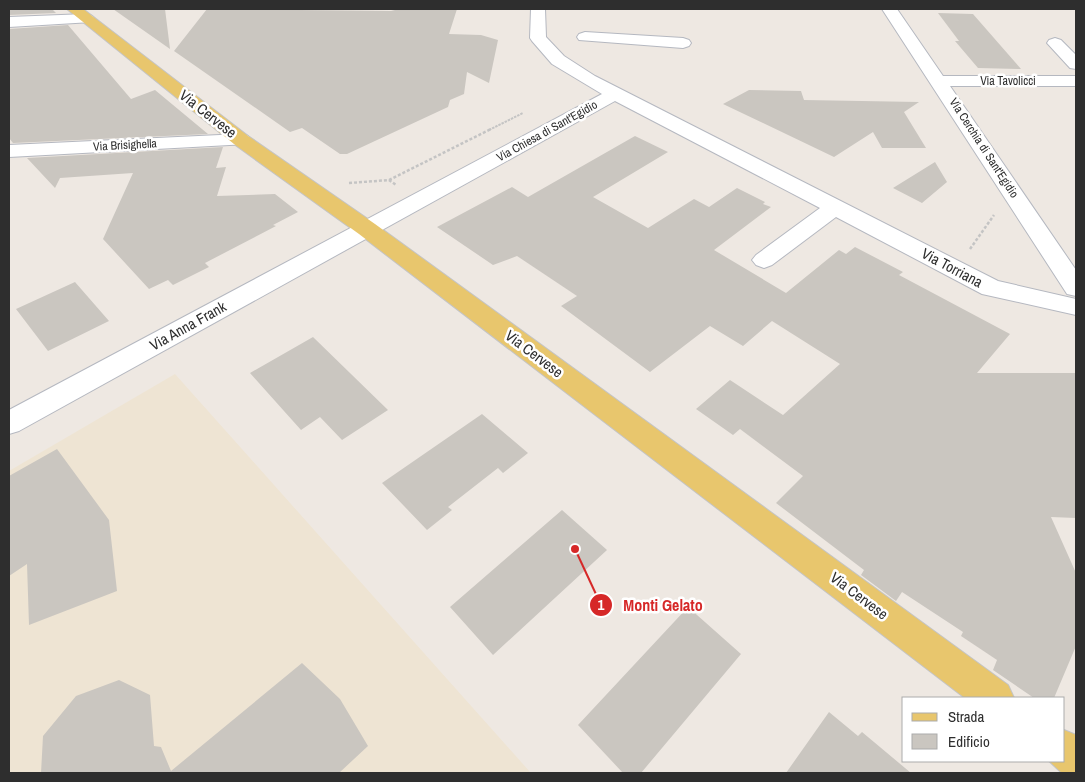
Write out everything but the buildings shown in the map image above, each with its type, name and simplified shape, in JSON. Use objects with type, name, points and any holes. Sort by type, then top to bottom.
[{"type":"main road","name":"Via Cervese","points":[[81,14],[241,140],[367,229],[994,697]]},
{"type":"main road","points":[[1065,750],[1076,759]]},
{"type":"street","name":"Via Chiesa di Sant'Egidio","points":[[538,9],[538,38],[558,60],[589,80],[616,93]]},
{"type":"street","name":"Via Cerchia di Sant'Egidio","points":[[890,9],[940,81],[1076,288]]},
{"type":"street","points":[[9,22],[81,14]]},
{"type":"street","points":[[585,37],[682,43]]},
{"type":"street","points":[[589,80],[606,39]]},
{"type":"street","points":[[1055,43],[1076,64]]},
{"type":"street","name":"Via Tavolicci","points":[[940,81],[1076,81]]},
{"type":"street","name":"Via Chiesa di Sant'Egidio","points":[[367,229],[616,93]]},
{"type":"street","name":"Via Torriana","points":[[616,93],[991,288],[1076,307]]},
{"type":"street","name":"Via Brisighella","points":[[9,151],[241,140]]},
{"type":"street","points":[[764,260],[836,207]]},
{"type":"street","name":"Via Anna Frank","points":[[9,423],[367,229]]},
{"type":"path","points":[[389,180],[528,111]]},
{"type":"shaded area","points":[[175,374],[531,773],[9,773],[9,471]]},
{"type":"place","name":"Monti Gelato","points":[[575,549]]}]
